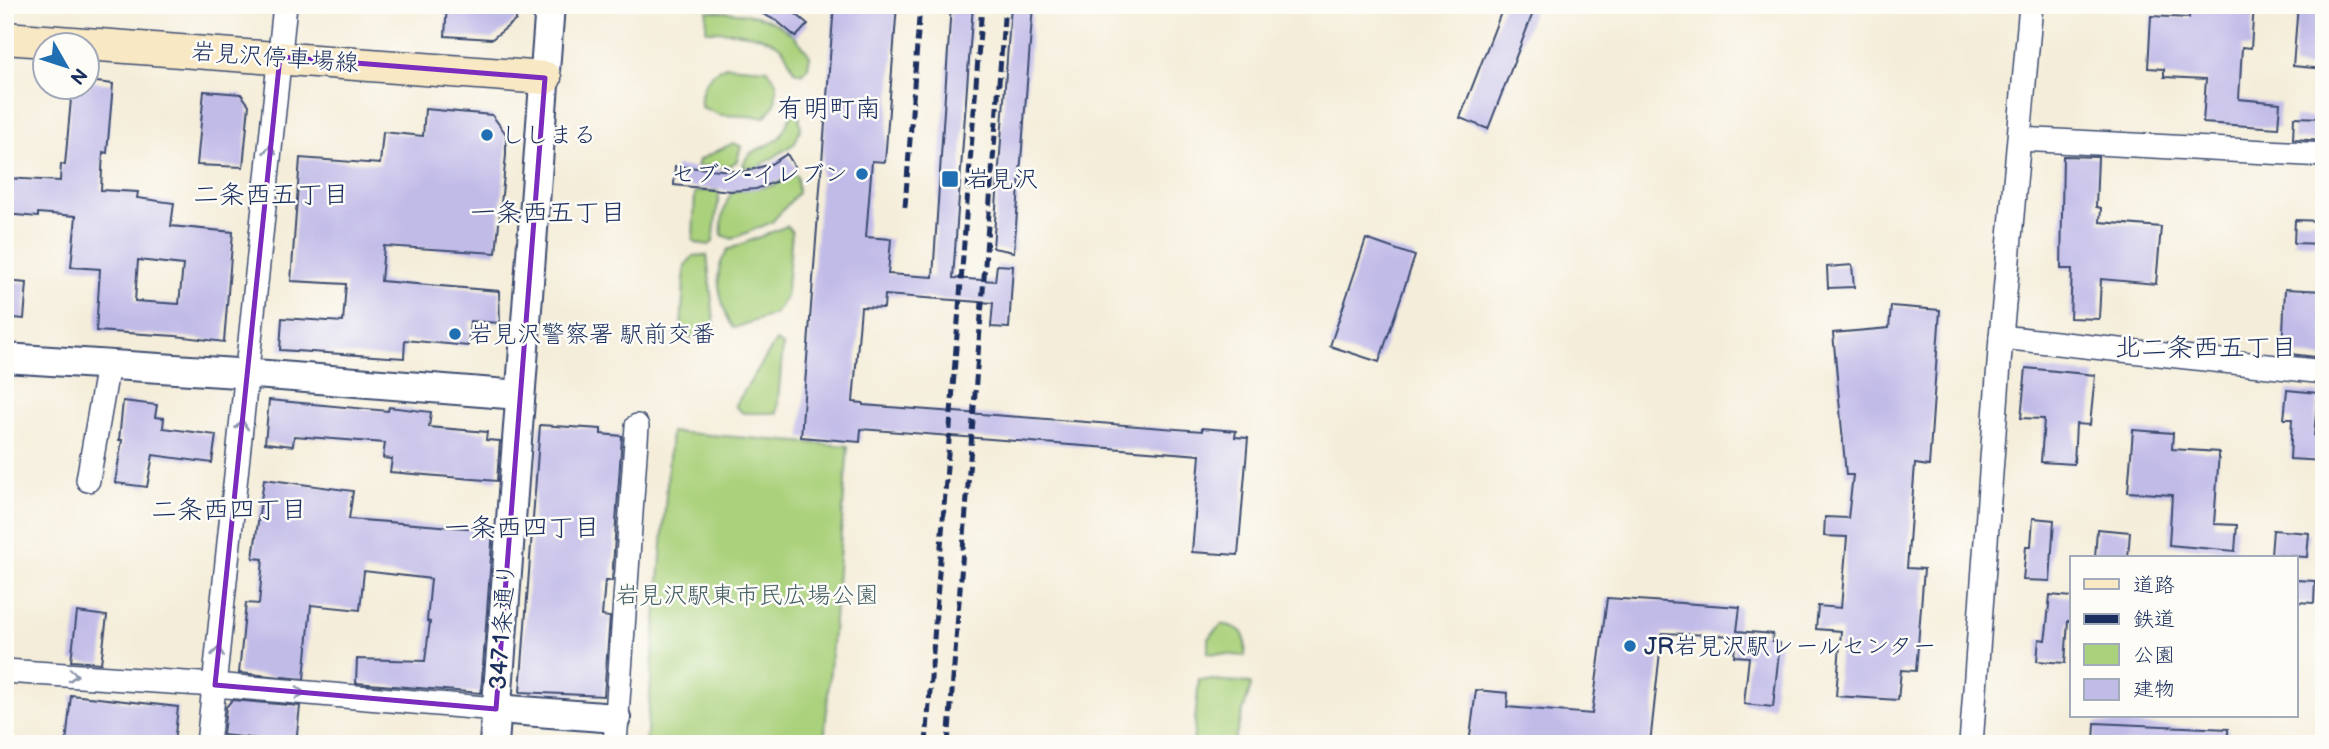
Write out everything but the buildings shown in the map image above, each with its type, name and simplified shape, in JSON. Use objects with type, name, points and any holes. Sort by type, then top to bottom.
[{"type":"main road","name":"岩見沢停車場線","points":[[5,38],[545,78]]},
{"type":"street","points":[[208,744],[285,5]]},
{"type":"street","name":"347 1条通り","points":[[494,744],[550,5]]},
{"type":"street","points":[[1971,744],[2001,337],[2031,5]]},
{"type":"street","points":[[2020,139],[2324,155]]},
{"type":"street","points":[[2001,337],[2324,372]]},
{"type":"street","points":[[5,359],[247,374],[520,396]]},
{"type":"street","points":[[88,480],[108,365]]},
{"type":"street","points":[[5,671],[215,685],[496,709],[616,731],[637,426]]},
{"type":"highlighted area","points":[[280,57],[545,78],[496,709],[215,685]]},
{"type":"green space","points":[[707,11],[752,15],[778,24],[800,43],[810,56],[808,67],[802,74],[794,71],[784,51],[759,36],[706,31]]},
{"type":"green space","points":[[726,66],[767,69],[777,83],[775,104],[765,117],[720,115],[701,107],[706,82]]},
{"type":"green space","points":[[793,113],[799,115],[801,127],[795,143],[757,168],[743,167],[748,156],[778,139]]},
{"type":"green space","points":[[733,143],[741,146],[737,161],[728,167],[697,166],[699,160]]},
{"type":"green space","points":[[793,175],[797,176],[798,193],[772,222],[732,239],[722,235],[724,212],[733,191],[772,186]]},
{"type":"green space","points":[[717,191],[719,195],[713,242],[709,245],[693,240],[695,193]]},
{"type":"green space","points":[[787,226],[792,232],[786,297],[775,314],[734,328],[724,307],[719,281],[721,264],[727,250]]},
{"type":"green space","points":[[707,255],[715,330],[692,338],[686,336],[681,329],[685,266],[693,256]]},
{"type":"green space","points":[[776,341],[783,345],[777,413],[743,413],[735,406]]},
{"type":"green space","name":"岩見沢駅東市民広場公園","points":[[671,432],[848,446],[824,744],[646,744]]},
{"type":"green space","points":[[1222,624],[1242,633],[1245,656],[1208,653],[1208,638]]},
{"type":"green space","points":[[1199,679],[1250,683],[1233,744],[1193,744]]},
{"type":"railway","points":[[905,207],[920,5]]},
{"type":"railway","points":[[926,744],[982,5]]},
{"type":"railway","points":[[948,744],[1005,5]]},
{"type":"place","name":"ししまる","points":[[487,135]]},
{"type":"place","name":"セブン-イレブン","points":[[862,174]]},
{"type":"place","name":"岩見沢","points":[[950,179]]},
{"type":"place","name":"岩見沢警察署 駅前交番","points":[[455,334]]},
{"type":"place","name":"JR岩見沢駅レールセンター","points":[[1630,646]]},
{"type":"district","name":"有明町南","points":[[829,108]]},
{"type":"district","name":"二条西五丁目","points":[[271,194]]},
{"type":"district","name":"一条西五丁目","points":[[548,212]]},
{"type":"district","name":"北二条西五丁目","points":[[2206,347]]},
{"type":"district","name":"二条西四丁目","points":[[229,509]]},
{"type":"district","name":"一条西四丁目","points":[[522,527]]}]
